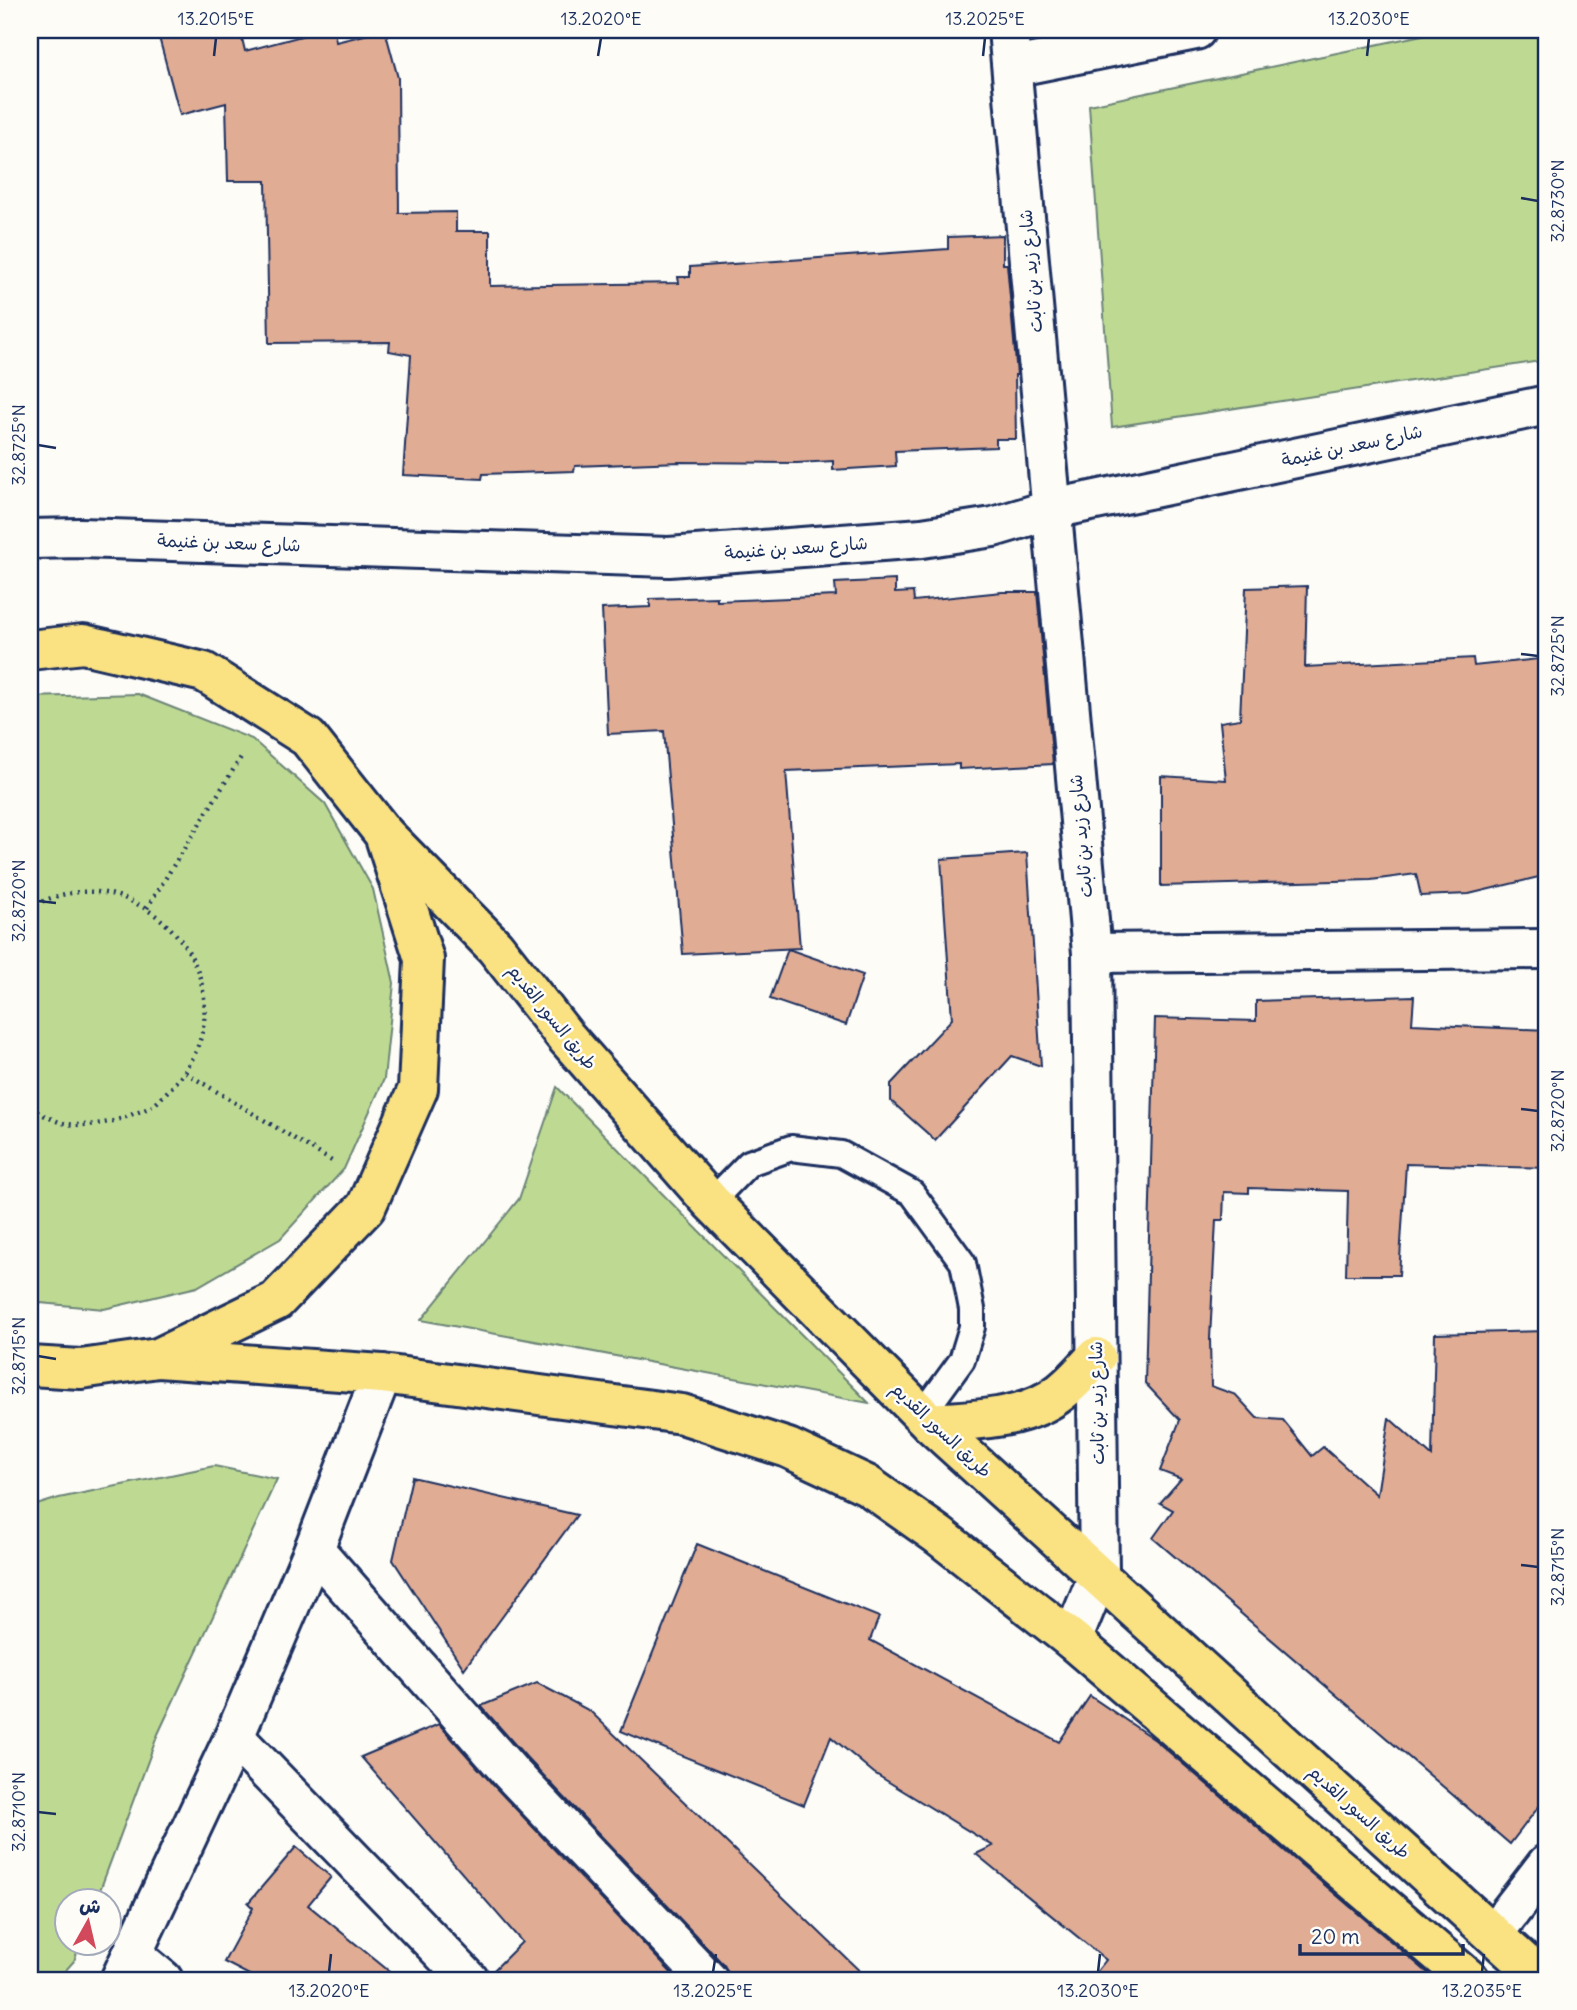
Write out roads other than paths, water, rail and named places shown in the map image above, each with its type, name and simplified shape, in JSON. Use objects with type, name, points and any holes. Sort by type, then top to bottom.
[{"type":"main road","points":[[30,650],[83,644],[204,672],[308,738],[384,834],[424,958],[418,1089],[366,1207],[276,1301],[158,1357]]},
{"type":"main road","name":"طريق السور القديم","points":[[384,834],[495,947],[565,1036],[711,1202],[926,1419],[1543,1980]]},
{"type":"main road","points":[[30,1366],[81,1370],[158,1357],[382,1374],[682,1414],[788,1448],[867,1485],[938,1535],[1072,1640],[1470,1980]]},
{"type":"main road","points":[[926,1419],[978,1420],[1024,1411],[1060,1393],[1096,1357]]},
{"type":"street","name":"شارع زيد بن ثابت","points":[[1008,30],[1092,953],[1099,1574],[1072,1640]]},
{"type":"street","points":[[1013,68],[1196,30]]},
{"type":"street","name":"شارع سعد بن غنيمة","points":[[30,539],[669,558],[922,538],[993,527],[1053,509],[1547,405]]},
{"type":"street","points":[[1092,953],[1547,949]]},
{"type":"street","points":[[163,1980],[126,1968],[234,1737],[314,1549],[382,1374]]},
{"type":"street","points":[[314,1549],[510,1773],[708,1980]]},
{"type":"street","points":[[234,1737],[468,1980]]},
{"type":"street","points":[[1493,1934],[1547,1864]]},
{"type":"lane","points":[[711,1202],[748,1163],[791,1148],[841,1154],[912,1193],[963,1263],[972,1309],[972,1327],[962,1360],[926,1419]]}]
